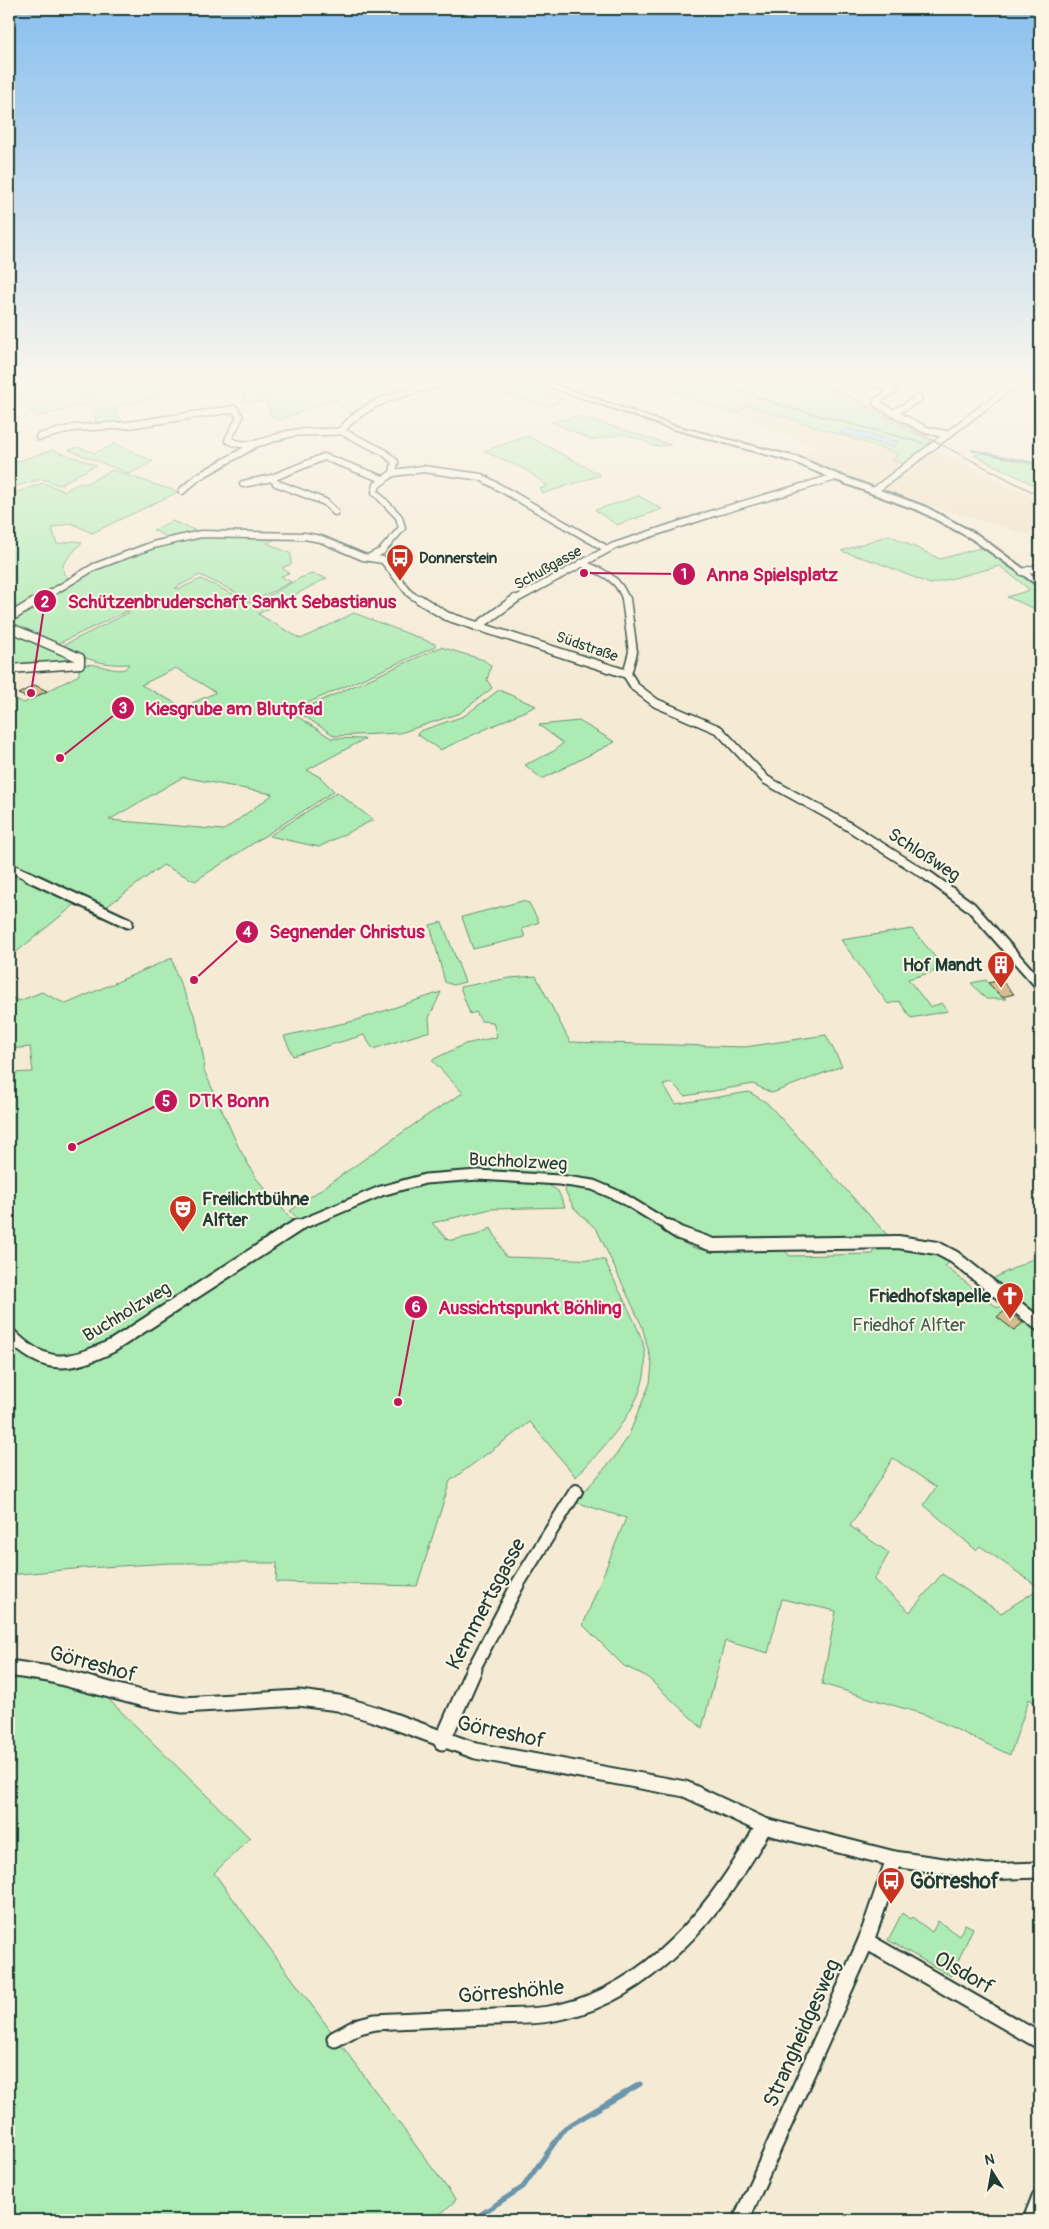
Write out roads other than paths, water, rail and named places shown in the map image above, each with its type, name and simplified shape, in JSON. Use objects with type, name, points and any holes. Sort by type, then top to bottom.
[{"type":"street","points":[[182,491],[189,485]]},
{"type":"street","points":[[281,485],[325,502],[335,512]]},
{"type":"street","points":[[370,557],[382,551],[402,528],[402,522],[380,500],[375,492],[378,485]]},
{"type":"street","points":[[496,485],[606,550]]},
{"type":"street","name":"Schußgasse","points":[[477,627],[524,594],[606,550],[716,512],[811,485]]},
{"type":"street","points":[[857,485],[940,516],[975,537],[1040,586]]},
{"type":"street","points":[[874,491],[882,485]]},
{"type":"street","points":[[9,618],[94,567],[153,545],[201,534],[304,536],[321,539],[363,557],[383,560]]},
{"type":"street","points":[[382,551],[383,560],[410,594],[446,616],[477,627]]},
{"type":"street","points":[[582,563],[611,576],[620,585],[626,599],[632,652],[627,674]]},
{"type":"street","points":[[1022,572],[1040,567]]},
{"type":"street","points":[[9,627],[80,658],[81,661],[77,665],[69,666],[9,669]]},
{"type":"street","name":"Südstraße","points":[[477,627],[570,654],[627,674],[630,682],[644,696],[659,706],[712,725],[722,731],[750,767],[768,781]]},
{"type":"street","name":"Schloßweg","points":[[768,781],[848,826],[958,897],[974,911],[1040,985]]},
{"type":"street","points":[[9,867],[128,923]]},
{"type":"street","name":"Buchholzweg","points":[[9,1334],[37,1357],[64,1361],[89,1357],[112,1346],[299,1225],[353,1201],[407,1183],[443,1177],[478,1175],[559,1180],[593,1185],[621,1197],[679,1232],[713,1245],[906,1242],[937,1248],[954,1257],[1040,1325]]},
{"type":"street","name":"Kemmertsgasse","points":[[442,1742],[481,1651],[510,1595],[538,1548],[576,1491]]},
{"type":"street","name":"Görreshof","points":[[9,1668],[56,1674],[138,1698],[179,1705],[219,1706],[288,1699],[332,1702],[442,1742],[486,1753],[685,1789],[764,1826],[894,1859],[986,1872],[1040,1870]]},
{"type":"street","name":"Görreshöhle","points":[[335,2039],[359,2026],[383,2021],[549,2014],[577,2008],[614,1992],[652,1967],[694,1927],[729,1882],[764,1826]]},
{"type":"street","name":"Strangheidgesweg","points":[[741,2220],[866,1941],[894,1859]]},
{"type":"street","name":"Olsdorf","points":[[866,1941],[1040,2042]]},
{"type":"street","points":[[1031,2220],[1040,2197]]},
{"type":"waterway","points":[[472,2220],[523,2187],[565,2128],[640,2084]]},
{"type":"tram line","points":[[1019,485],[1040,496]]},
{"type":"place","name":"Anna Spielsplatz","points":[[584,573]]},
{"type":"place","name":"Donnerstein","points":[[400,582]]},
{"type":"place","name":"Schützenbruderschaft Sankt Sebastianus","points":[[31,693]]},
{"type":"place","name":"Kiesgrube am Blutpfad","points":[[60,758]]},
{"type":"place","name":"Segnender Christus","points":[[194,980]]},
{"type":"place","name":"Hof Mandt","points":[[1001,989]]},
{"type":"place","name":"DTK Bonn","points":[[72,1147]]},
{"type":"place","name":"Freilichtbühne Alfter","points":[[183,1233]]},
{"type":"place","name":"Friedhofskapelle","points":[[1010,1320]]},
{"type":"place","name":"Aussichtspunkt Böhling","points":[[398,1402]]},
{"type":"place","name":"Görreshof","points":[[891,1905]]},
{"type":"park label","name":"Friedhof Alfter","points":[[909,1325]]}]
